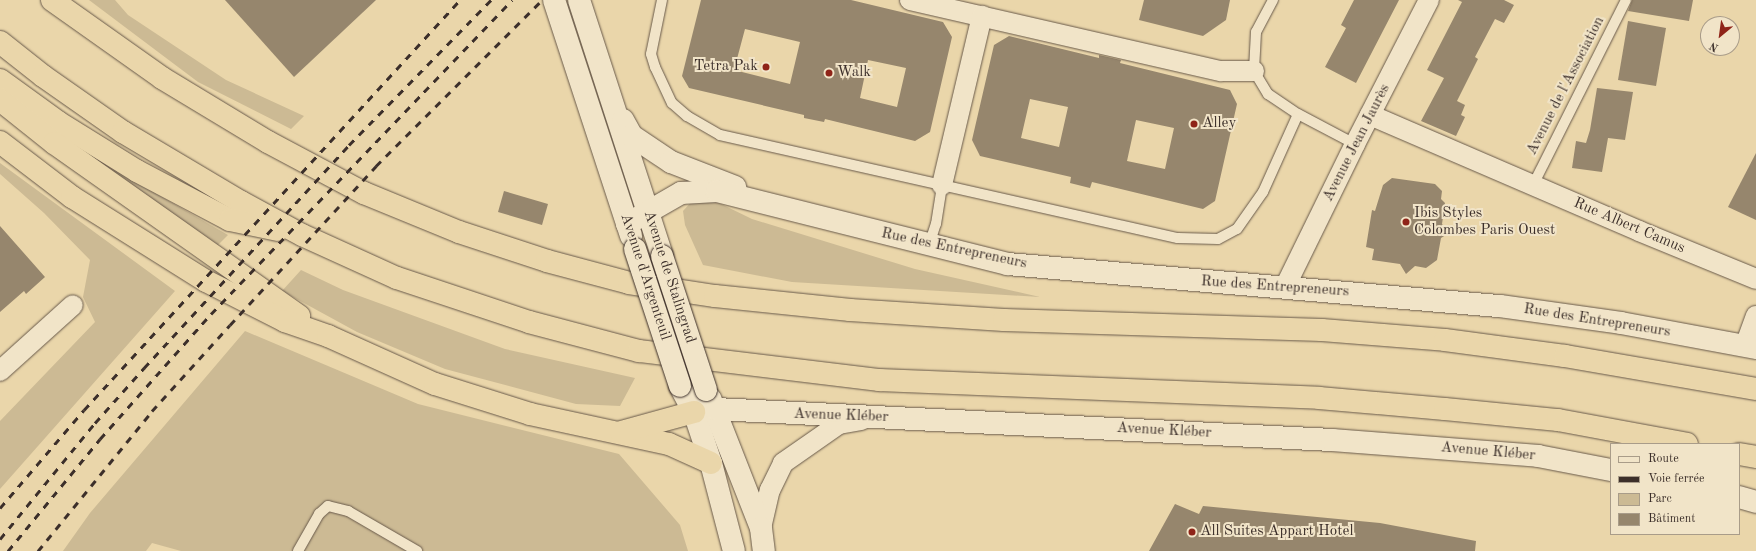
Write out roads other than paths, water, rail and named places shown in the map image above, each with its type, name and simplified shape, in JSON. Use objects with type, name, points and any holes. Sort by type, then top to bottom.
[{"type":"highway","points":[[52,0],[162,78],[268,142],[364,193],[459,232],[547,260],[629,283],[715,296],[850,310],[1004,320],[1322,330],[1445,340],[1565,356],[1756,389]]},
{"type":"highway","points":[[0,42],[43,76],[123,132],[241,202],[302,235],[397,278],[529,322],[639,351],[879,380],[1319,398],[1558,420],[1682,443]]},
{"type":"highway","points":[[0,80],[58,122],[137,171],[230,220],[302,235]]},
{"type":"highway","points":[[0,100],[54,143],[328,336]]},
{"type":"highway","points":[[0,142],[72,197],[206,281],[285,321],[328,336],[435,384],[530,414],[620,432],[669,444],[711,463]]},
{"type":"highway","points":[[620,432],[694,412]]},
{"type":"highway","points":[[1740,454],[1756,457]]},
{"type":"street","name":"Avenue de Stalingrad","points":[[580,0],[610,99],[706,390],[716,409],[761,528],[764,551]]},
{"type":"street","points":[[910,0],[1221,71],[1254,71]]},
{"type":"street","name":"Avenue Jean Jaurès","points":[[1285,287],[1355,144],[1429,0]]},
{"type":"street","name":"Avenue d'Argenteuil","points":[[554,1],[680,386],[694,412],[711,463],[734,551]]},
{"type":"street","points":[[942,185],[982,16]]},
{"type":"street","name":"Rue des Entrepreneurs","points":[[610,99],[632,136],[672,162],[798,212]]},
{"type":"street","name":"Rue Albert Camus","points":[[1370,115],[1756,279]]},
{"type":"street","name":"Rue des Entrepreneurs","points":[[627,224],[681,193],[717,191],[1008,264],[1500,306],[1621,323],[1751,347]]},
{"type":"street","points":[[0,371],[73,305]]},
{"type":"street","points":[[1751,347],[1756,316]]},
{"type":"street","name":"Avenue Kléber","points":[[694,412],[716,409],[1332,440],[1538,456],[1610,470]]},
{"type":"street","points":[[761,528],[770,490],[783,463],[839,424],[876,417]]},
{"type":"street","points":[[1740,495],[1756,498]]},
{"type":"street","points":[[1740,495],[1756,502]]},
{"type":"lane","points":[[662,0],[652,54],[672,103],[687,116],[720,134],[1178,238],[1218,239],[1237,229],[1263,192],[1298,114]]},
{"type":"lane","points":[[1273,0],[1256,32],[1254,71],[1268,94],[1298,114],[1355,144]]},
{"type":"lane","name":"Avenue de l'Association","points":[[1533,185],[1626,0]]},
{"type":"lane","points":[[930,245],[936,224],[942,185]]},
{"type":"lane","points":[[298,551],[319,514],[328,506],[348,511],[417,551]]},
{"type":"railway","points":[[0,508],[84,410],[460,0]]},
{"type":"railway","points":[[0,539],[95,423],[144,368],[349,145],[491,0]]},
{"type":"railway","points":[[8,551],[100,439],[211,314],[512,0]]},
{"type":"railway","points":[[38,551],[152,411],[230,325],[376,166],[542,0]]},
{"type":"place","name":"Tetra Pak","points":[[766,67]]},
{"type":"place","name":"Walk","points":[[829,73]]},
{"type":"place","name":"Alley","points":[[1194,124]]},
{"type":"place","name":"Ibis Styles Colombes Paris Ouest","points":[[1406,222]]},
{"type":"place","name":"All Suites Appart Hotel","points":[[1192,532]]}]
